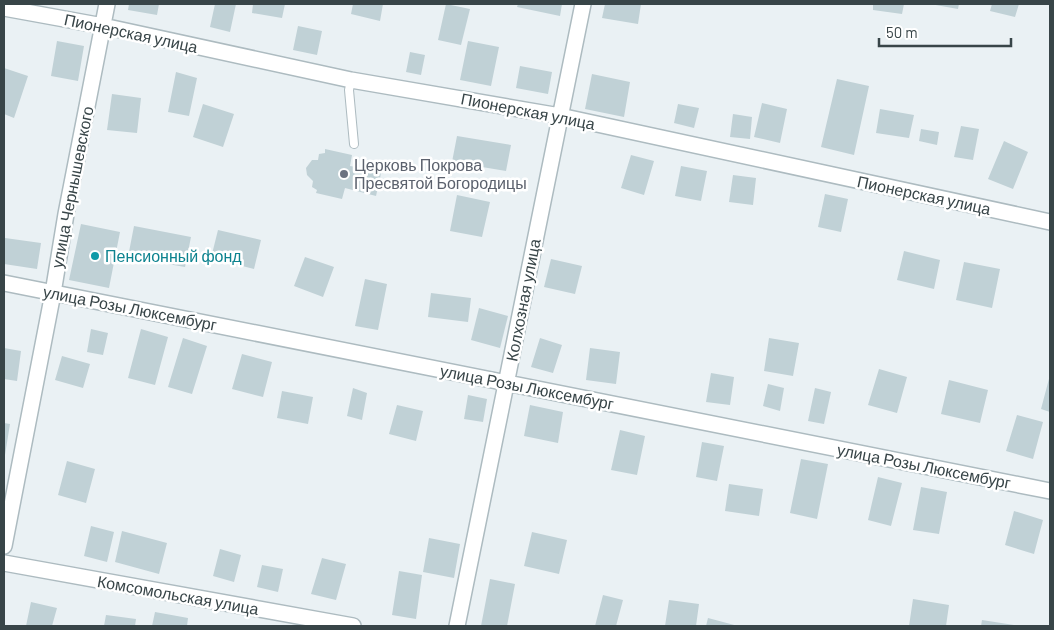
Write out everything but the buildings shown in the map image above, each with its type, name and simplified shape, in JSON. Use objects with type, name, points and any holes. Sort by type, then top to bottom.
[{"type":"street","name":"улица Чернышевского","points":[[4,546],[107,4]]},
{"type":"street","name":"Колхозная улица","points":[[456,626],[583,4]]},
{"type":"street","name":"Пионерская улица","points":[[4,8],[103,26],[351,80],[560,116],[1050,222]]},
{"type":"street","name":"улица Розы Люксембург","points":[[4,283],[1050,491]]},
{"type":"street","name":"Комсомольская улица","points":[[4,563],[353,626]]},
{"type":"lane","points":[[351,80],[349,90],[354,144]]},
{"type":"place","name":"Церковь Покрова Пресвятой Богородицы","points":[[344,174]]},
{"type":"place","name":"Пенсионный фонд","points":[[95,256]]}]
